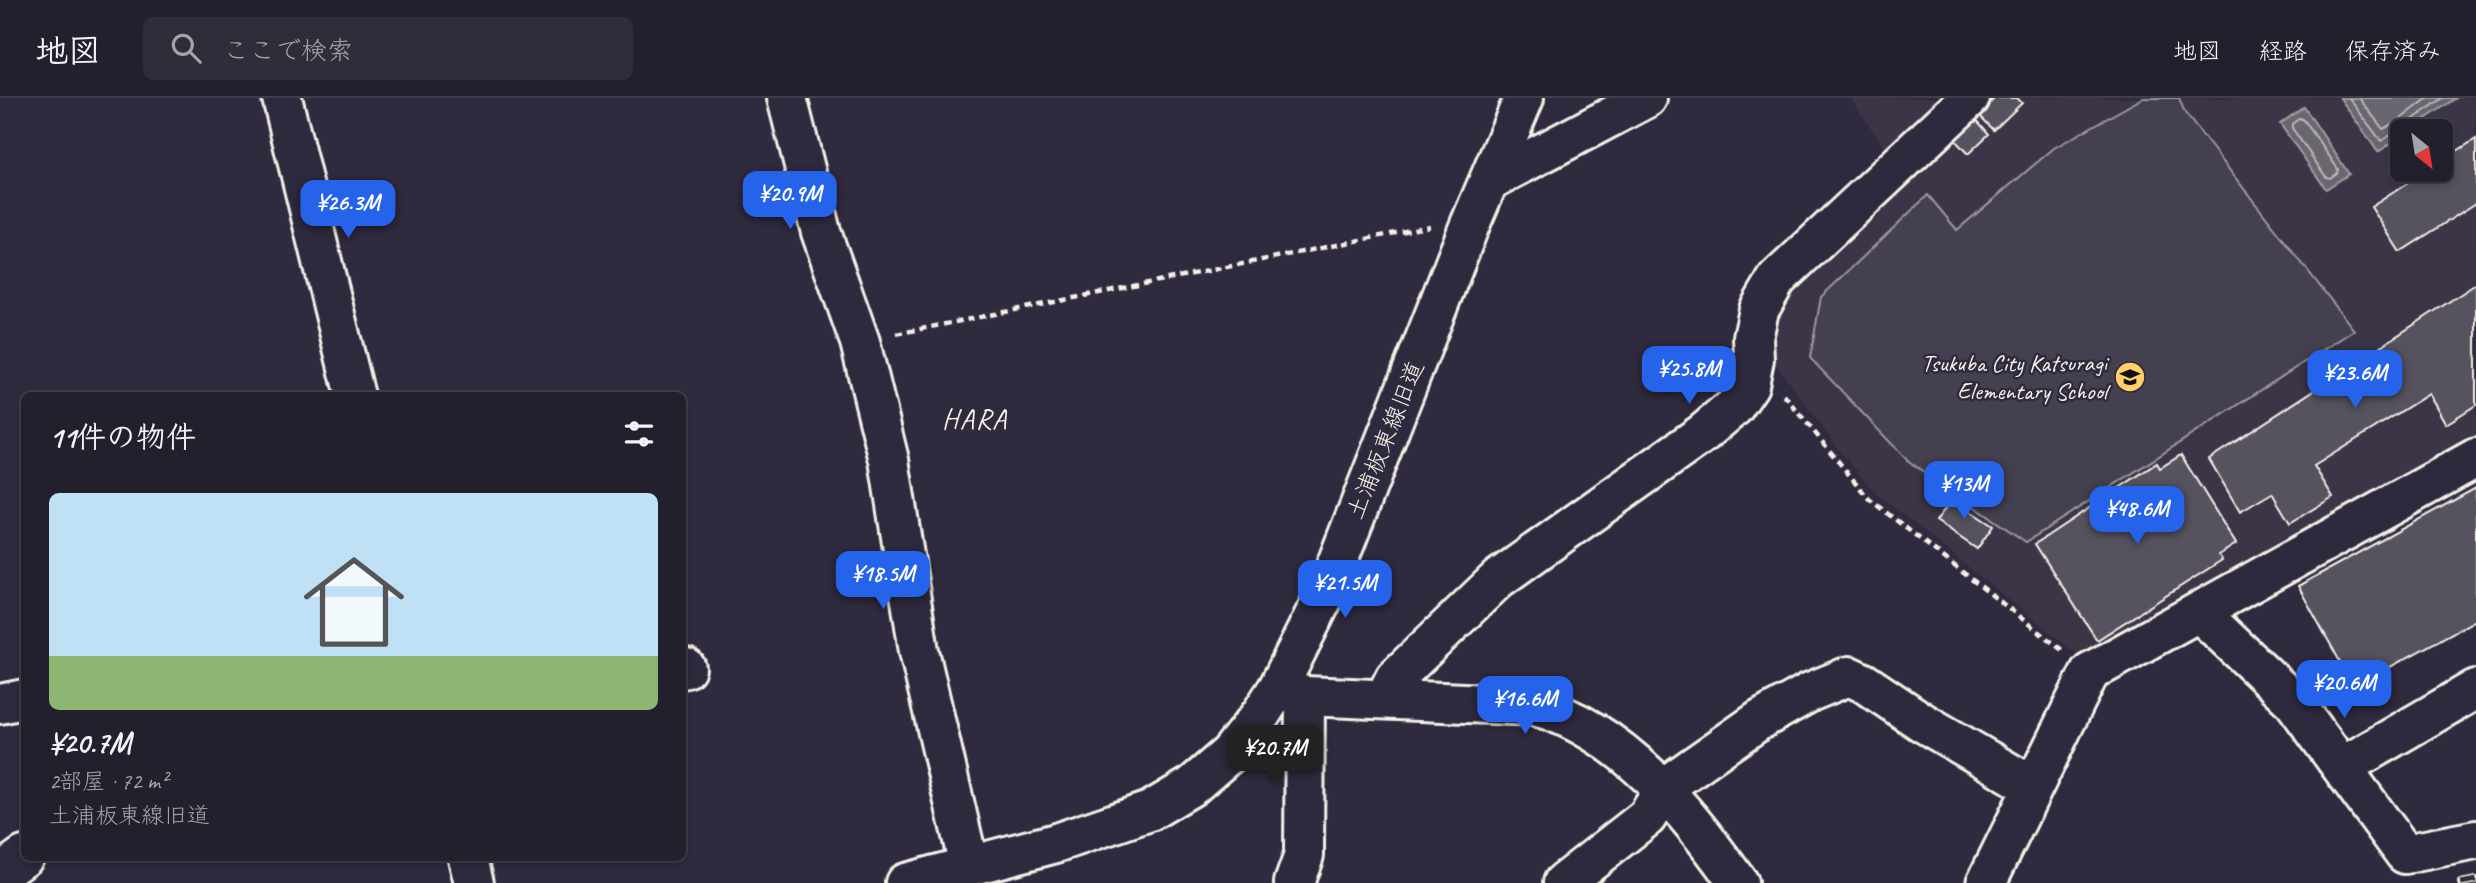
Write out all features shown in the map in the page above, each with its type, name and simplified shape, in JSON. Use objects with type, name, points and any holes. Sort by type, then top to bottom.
[{"type":"street","points":[[282,98],[354,392]]},
{"type":"street","points":[[787,98],[821,232],[860,342],[889,460],[919,651],[975,871]]},
{"type":"street","name":"土浦板東線旧道","points":[[905,883],[975,871],[1150,811],[1192,786],[1292,692],[1325,594],[1469,227],[1524,98]]},
{"type":"street","points":[[1491,180],[1647,98]]},
{"type":"street","points":[[1385,698],[1395,678],[1498,579],[1702,434],[1734,407],[1749,386],[1754,359],[1753,338],[1759,310],[1777,279],[1970,98]]},
{"type":"street","points":[[1986,883],[2090,673],[2476,458]]},
{"type":"street","points":[[2199,612],[2294,702],[2405,854],[2476,839]]},
{"type":"street","points":[[1563,883],[1647,817],[1664,789],[1760,720],[1810,692],[1849,676],[2032,786]]},
{"type":"street","points":[[2342,767],[2476,689]]},
{"type":"street","points":[[1294,883],[1304,855],[1292,692],[1535,706],[1560,713],[1598,735],[1664,789],[1694,823],[1738,883]]},
{"type":"street","points":[[0,704],[21,700]]},
{"type":"street","points":[[0,876],[21,858]]},
{"type":"street","points":[[469,861],[474,883]]},
{"type":"path","points":[[860,342],[1433,226],[1469,227]]},
{"type":"path","points":[[1754,359],[1869,499],[2090,673]]},
{"type":"shaded area","points":[[1850,98],[1951,98],[1890,155]]},
{"type":"shaded area","name":"Tsukuba City Katsuragi Elementary School","points":[[1993,98],[2476,98],[2476,446],[2087,662],[1876,493],[1842,454],[1767,352],[1769,331],[1794,285]]},
{"type":"shaded area","points":[[2143,98],[2179,98],[2185,113],[2354,330],[2026,542],[1908,461],[1810,358],[1821,297],[1928,195],[1957,230],[2054,148]]},
{"type":"water","points":[[2340,98],[2456,98],[2425,119],[2390,119],[2390,144],[2378,152]]},
{"type":"water","points":[[2304,107],[2349,174],[2326,189],[2280,124]]},
{"type":"building","points":[[1995,98],[2017,98],[2022,103],[1994,130],[1978,114]]},
{"type":"building","points":[[1975,118],[1989,134],[1968,154],[1954,139]]},
{"type":"building","points":[[2476,139],[2476,203],[2400,252],[2371,207],[2410,182],[2454,182],[2454,153]]},
{"type":"building","points":[[2476,284],[2476,405],[2446,424],[2429,394],[2314,466],[2333,497],[2290,523],[2272,493],[2240,512],[2209,459]]},
{"type":"building","points":[[2181,455],[2236,544],[2219,555],[2222,560],[2097,640],[2035,544],[2157,463],[2160,468]]},
{"type":"building","points":[[2476,488],[2476,620],[2354,687],[2298,586]]},
{"type":"building","points":[[1959,489],[1970,496],[1964,507],[1993,526],[1977,549],[1936,521]]},
{"type":"railway","points":[[2461,883],[2476,880]]},
{"type":"place","name":"Tsukuba City Katsuragi Elementary School","points":[[2130,377]]},
{"type":"district","name":"HARA","points":[[975,418]]}]
